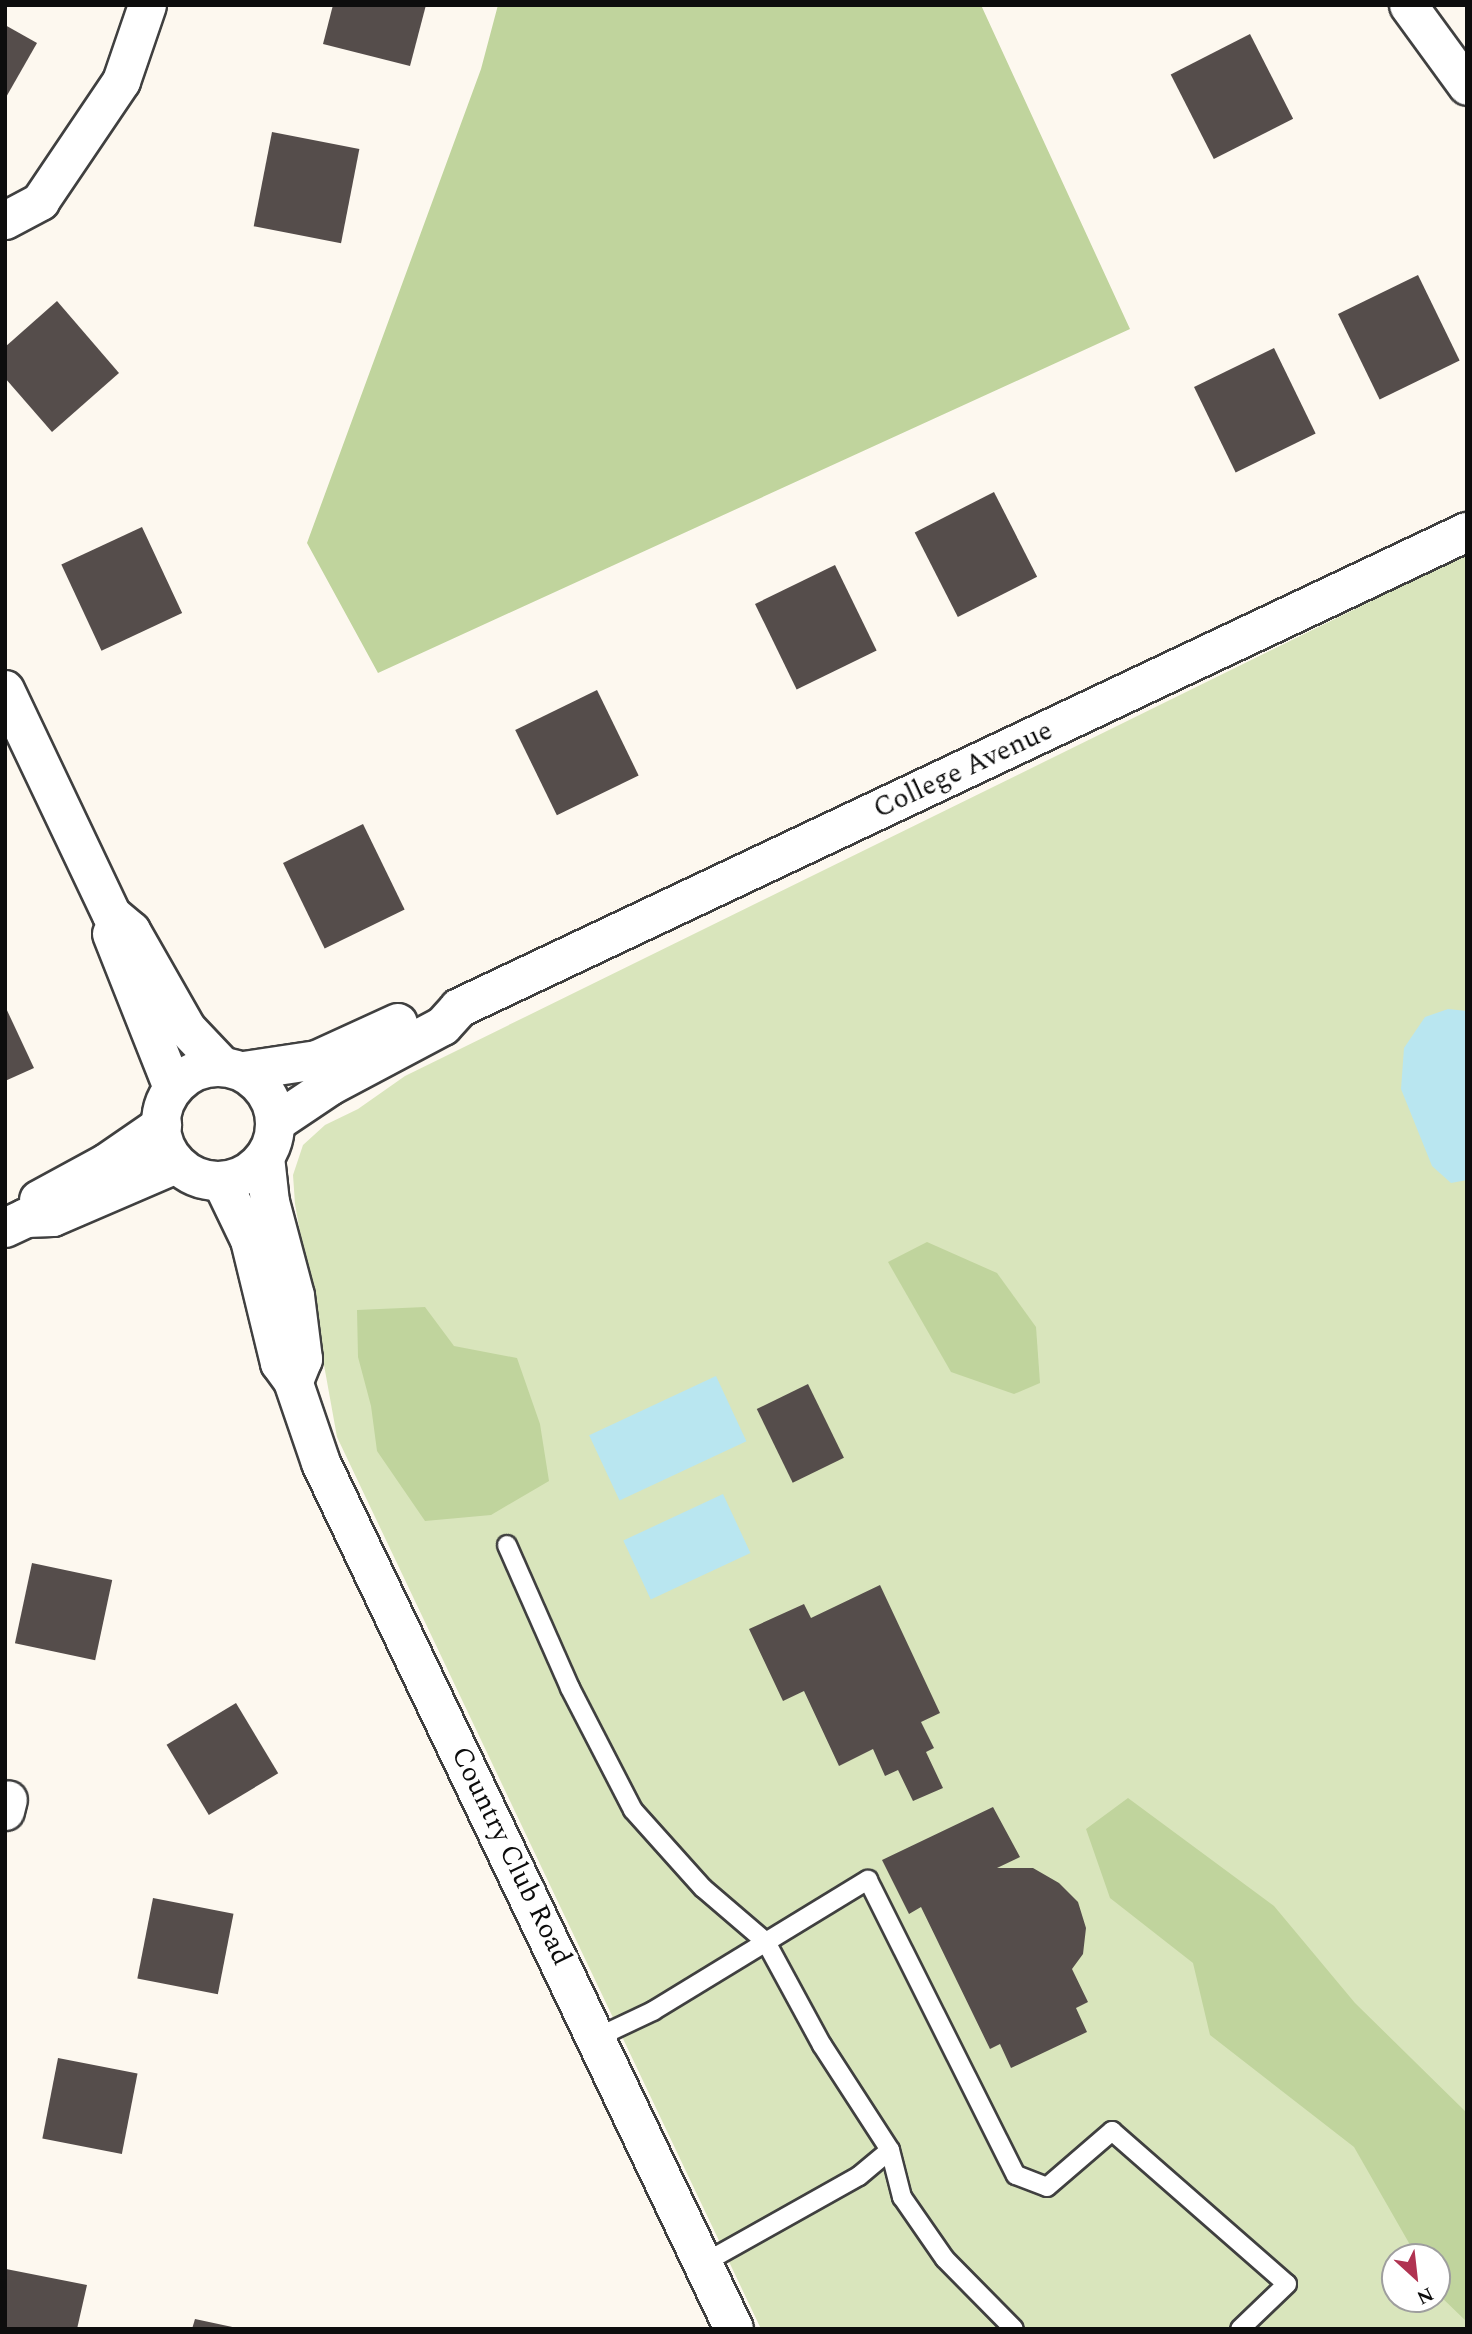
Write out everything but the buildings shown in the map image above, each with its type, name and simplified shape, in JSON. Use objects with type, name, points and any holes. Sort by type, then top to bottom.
[{"type":"street","points":[[5,220],[40,201],[121,81],[146,5]]},
{"type":"street","points":[[1408,5],[1467,86]]},
{"type":"street","name":"College Avenue","points":[[270,1140],[330,1086],[443,1027],[459,1007],[1467,532]]},
{"type":"street","points":[[5,690],[112,915],[131,931],[187,1029],[233,1069],[258,1082],[270,1140],[270,1202],[295,1296],[303,1359],[293,1381]]},
{"type":"street","points":[[112,915],[111,942],[173,1088]]},
{"type":"street","name":"College Avenue","points":[[233,1069],[317,1060],[434,1006],[459,1007]]},
{"type":"street","points":[[233,1069],[188,1076],[173,1088],[163,1106],[165,1145],[176,1164],[191,1175],[222,1182],[251,1171],[270,1140]]},
{"type":"street","points":[[16,1223],[41,1197],[107,1163],[162,1125]]},
{"type":"street","points":[[16,1223],[53,1217],[176,1164]]},
{"type":"street","name":"Country Club Road","points":[[222,1182],[250,1240],[280,1363],[293,1381],[321,1463],[598,2037],[734,2329]]},
{"type":"lane","points":[[507,1545],[570,1688],[633,1810],[703,1888],[766,1942],[822,2045],[890,2150],[902,2197],[945,2259],[1014,2329]]},
{"type":"lane","points":[[598,2037],[653,2011],[868,1880],[1016,2175],[1047,2187],[1112,2131],[1287,2284],[1240,2329]]},
{"type":"lane","points":[[704,2263],[859,2176],[890,2150]]},
{"type":"green space","points":[[498,5],[981,5],[1130,329],[378,673],[307,543],[481,69]]},
{"type":"green space","points":[[1467,554],[1467,2329],[761,2329],[337,1437],[295,1204],[293,1175],[303,1145],[325,1125],[358,1109],[405,1076]]},
{"type":"green space","points":[[927,1242],[997,1273],[1036,1327],[1040,1383],[1014,1394],[951,1372],[888,1262]]},
{"type":"green space","points":[[425,1307],[454,1346],[517,1358],[540,1424],[549,1481],[491,1515],[425,1521],[377,1451],[371,1406],[358,1357],[357,1310]]},
{"type":"green space","points":[[1128,1798],[1274,1906],[1355,2003],[1467,2113],[1467,2322],[1451,2307],[1451,2243],[1409,2243],[1354,2147],[1210,2035],[1193,1963],[1110,1898],[1086,1829]]},
{"type":"water","points":[[1448,1009],[1467,1011],[1467,1180],[1451,1183],[1432,1166],[1401,1089],[1404,1048],[1425,1017]]},
{"type":"water","points":[[716,1376],[746,1441],[620,1500],[589,1435]]},
{"type":"water","points":[[723,1494],[750,1553],[651,1599],[623,1540]]}]
